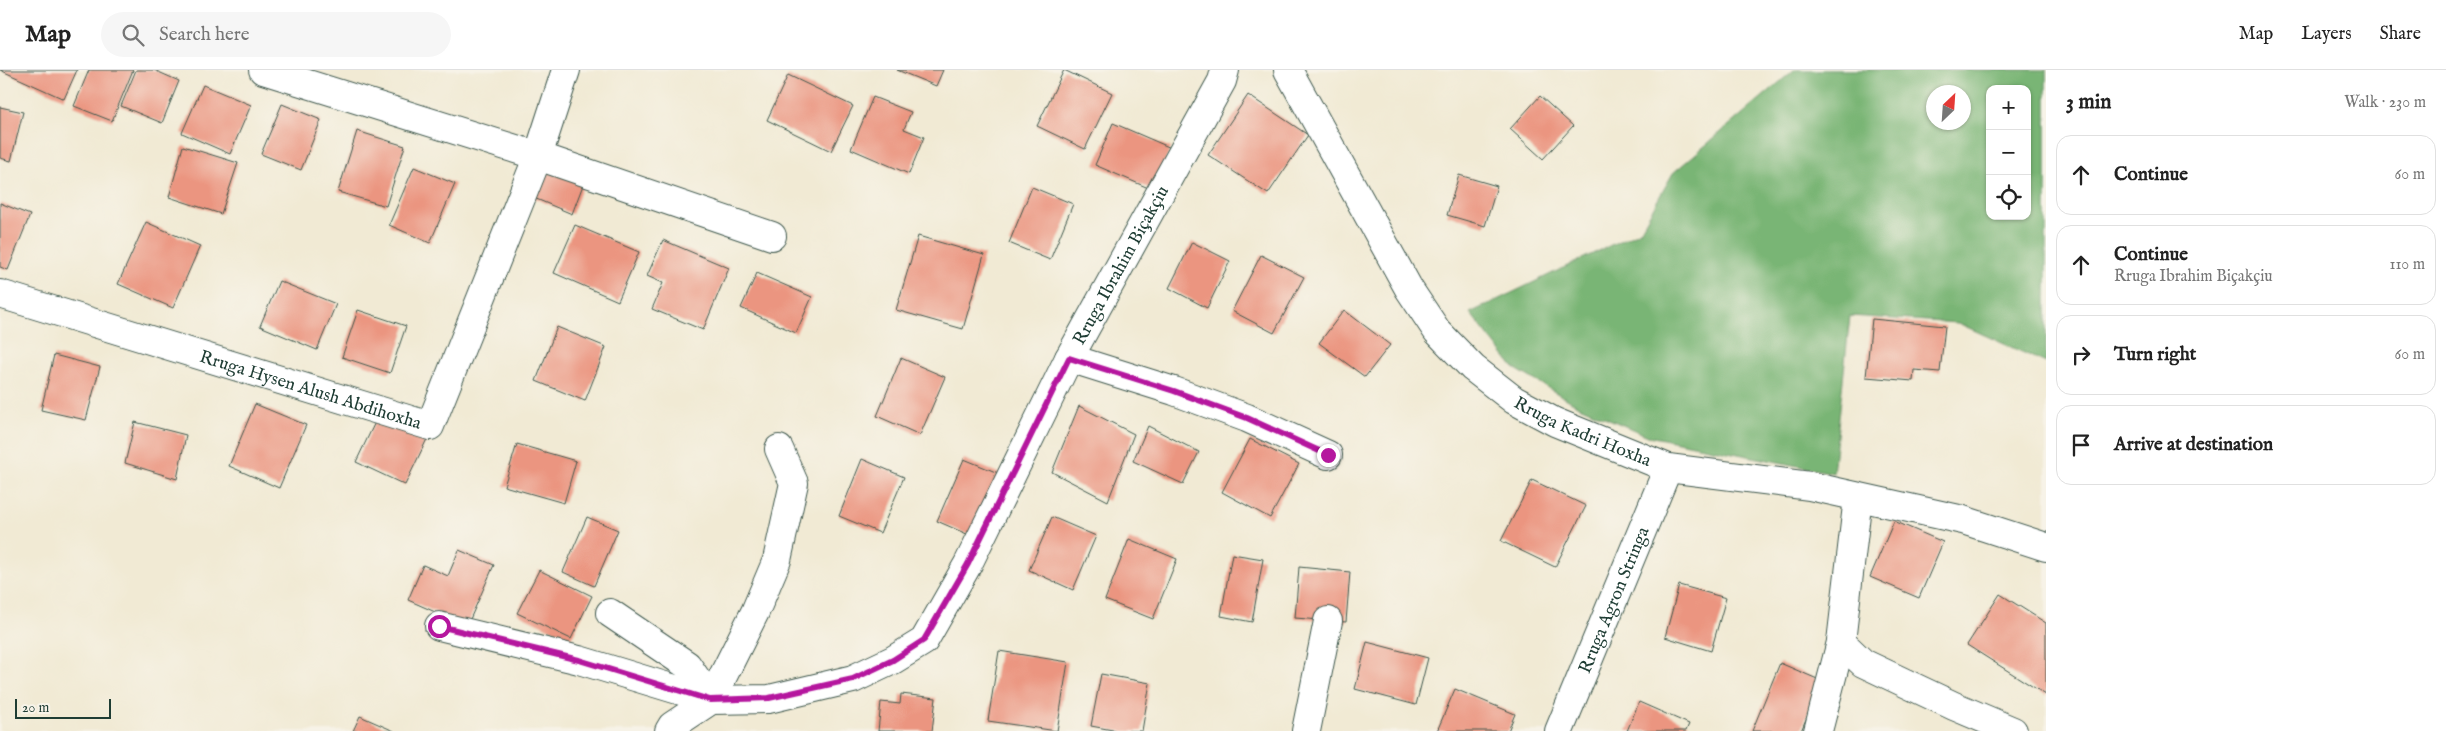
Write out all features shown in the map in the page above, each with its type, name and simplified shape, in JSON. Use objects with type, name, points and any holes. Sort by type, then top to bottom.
[{"type":"street","points":[[263,70],[538,156],[772,236]]},
{"type":"street","name":"Rruga Hysen Alush Abdihoxha","points":[[0,294],[430,426],[538,156],[566,70]]},
{"type":"street","name":"Rruga Ibrahim Biçakçiu","points":[[710,700],[769,698],[853,679],[893,660],[924,640],[968,564],[1069,358],[1222,81],[1225,70]]},
{"type":"street","name":"Rruga Kadri Hoxha","points":[[1288,70],[1409,289],[1443,338],[1473,368],[1514,400],[1555,422],[1668,468],[1810,486],[1963,520],[2046,547]]},
{"type":"street","points":[[1069,358],[1174,391],[1238,414],[1328,455]]},
{"type":"street","points":[[669,731],[672,726],[710,700],[756,612],[777,560],[794,483],[779,450]]},
{"type":"street","name":"Rruga Agron Stringa","points":[[1559,731],[1668,468]]},
{"type":"street","points":[[1818,731],[1841,642],[1858,497]]},
{"type":"street","points":[[610,613],[687,665],[710,700]]},
{"type":"street","points":[[1306,731],[1328,621]]},
{"type":"street","points":[[439,626],[579,660],[710,700]]},
{"type":"street","points":[[1841,642],[1863,663],[1946,703],[2013,731]]},
{"type":"green space","points":[[1794,70],[2046,70],[2046,363],[1958,323],[1850,316],[1833,473],[1648,436],[1577,405],[1514,368],[1470,313],[1640,231],[1673,173]]},
{"type":"building","points":[[0,70],[77,70],[64,99]]},
{"type":"building","points":[[89,70],[133,70],[112,121],[74,106]]},
{"type":"building","points":[[136,70],[154,70],[179,81],[162,123],[121,106]]},
{"type":"building","points":[[897,70],[943,70],[936,86]]},
{"type":"building","points":[[1064,70],[1112,93],[1085,149],[1037,126]]},
{"type":"building","points":[[788,75],[853,106],[831,151],[767,120]]},
{"type":"building","points":[[203,85],[251,105],[230,154],[182,133]]},
{"type":"building","points":[[1248,95],[1308,135],[1268,194],[1208,155]]},
{"type":"building","points":[[1540,96],[1573,126],[1543,159],[1510,129]]},
{"type":"building","points":[[873,97],[911,112],[904,129],[924,137],[909,174],[851,149]]},
{"type":"building","points":[[282,104],[321,120],[301,170],[261,154]]},
{"type":"building","points":[[0,107],[23,112],[11,161],[0,158]]},
{"type":"building","points":[[1113,123],[1171,148],[1153,190],[1095,165]]},
{"type":"building","points":[[357,131],[405,146],[386,206],[338,192]]},
{"type":"building","points":[[183,146],[238,163],[221,214],[169,197]]},
{"type":"building","points":[[414,167],[455,184],[430,243],[389,225]]},
{"type":"building","points":[[546,169],[583,185],[572,214],[534,198]]},
{"type":"building","points":[[1459,175],[1497,186],[1485,226],[1447,215]]},
{"type":"building","points":[[1032,187],[1073,204],[1050,260],[1009,243]]},
{"type":"building","points":[[0,203],[30,215],[8,270],[0,267]]},
{"type":"building","points":[[146,222],[200,246],[173,308],[118,284]]},
{"type":"building","points":[[575,225],[639,252],[618,301],[554,273]]},
{"type":"building","points":[[918,236],[984,255],[963,329],[896,310]]},
{"type":"building","points":[[663,240],[729,268],[703,330],[652,309],[663,283],[647,276]]},
{"type":"building","points":[[1192,242],[1230,261],[1207,308],[1169,288]]},
{"type":"building","points":[[1261,255],[1304,277],[1274,333],[1232,311]]},
{"type":"building","points":[[757,273],[812,297],[796,333],[741,308]]},
{"type":"building","points":[[279,281],[336,304],[317,350],[260,326]]},
{"type":"building","points":[[358,310],[406,326],[390,373],[342,357]]},
{"type":"building","points":[[1344,310],[1390,345],[1365,377],[1319,343]]},
{"type":"building","points":[[1872,319],[1945,326],[1940,372],[1914,370],[1913,381],[1866,377]]},
{"type":"building","points":[[557,327],[606,347],[585,401],[536,381]]},
{"type":"building","points":[[54,355],[100,367],[86,420],[41,410]]},
{"type":"building","points":[[901,358],[945,377],[920,435],[877,416]]},
{"type":"building","points":[[255,404],[306,425],[279,488],[229,466]]},
{"type":"building","points":[[1079,406],[1134,434],[1108,501],[1052,472]]},
{"type":"building","points":[[378,416],[427,439],[405,485],[356,462]]},
{"type":"building","points":[[135,422],[186,435],[177,479],[125,463]]},
{"type":"building","points":[[1148,426],[1199,452],[1183,484],[1133,461]]},
{"type":"building","points":[[1250,439],[1299,464],[1270,518],[1222,492]]},
{"type":"building","points":[[517,444],[576,461],[564,503],[504,486]]},
{"type":"building","points":[[862,459],[904,477],[880,533],[839,516]]},
{"type":"building","points":[[964,459],[1003,475],[976,538],[937,521]]},
{"type":"building","points":[[1532,480],[1586,506],[1555,567],[1501,541]]},
{"type":"building","points":[[587,517],[618,530],[594,586],[563,572]]},
{"type":"building","points":[[1052,517],[1096,536],[1073,590],[1029,570]]},
{"type":"building","points":[[1894,521],[1943,542],[1919,598],[1870,577]]},
{"type":"building","points":[[1129,539],[1177,559],[1153,619],[1105,600]]},
{"type":"building","points":[[459,550],[494,565],[467,626],[408,600],[423,565],[448,576]]},
{"type":"building","points":[[1232,554],[1263,559],[1252,622],[1221,616]]},
{"type":"building","points":[[1299,567],[1350,572],[1346,622],[1295,618]]},
{"type":"building","points":[[539,570],[592,596],[571,639],[517,613]]},
{"type":"building","points":[[1679,585],[1726,598],[1711,651],[1665,637]]},
{"type":"building","points":[[2000,594],[2046,623],[2046,695],[1967,645]]},
{"type":"building","points":[[1367,642],[1428,658],[1416,705],[1355,689]]},
{"type":"building","points":[[999,651],[1068,662],[1057,731],[988,721]]},
{"type":"building","points":[[1780,663],[1822,681],[1801,731],[1752,731]]},
{"type":"building","points":[[1101,674],[1150,683],[1142,731],[1118,731],[1091,726]]},
{"type":"building","points":[[1455,689],[1515,714],[1508,731],[1437,731]]},
{"type":"building","points":[[901,694],[936,698],[932,731],[878,731],[881,702],[900,704]]},
{"type":"building","points":[[1639,702],[1689,724],[1686,731],[1627,731]]},
{"type":"building","points":[[360,716],[394,731],[353,731]]},
{"type":"route","points":[[439,626],[579,660],[710,700],[769,698],[853,679],[893,660],[924,640],[968,564],[1069,358],[1174,391],[1247,418],[1328,455]]}]
